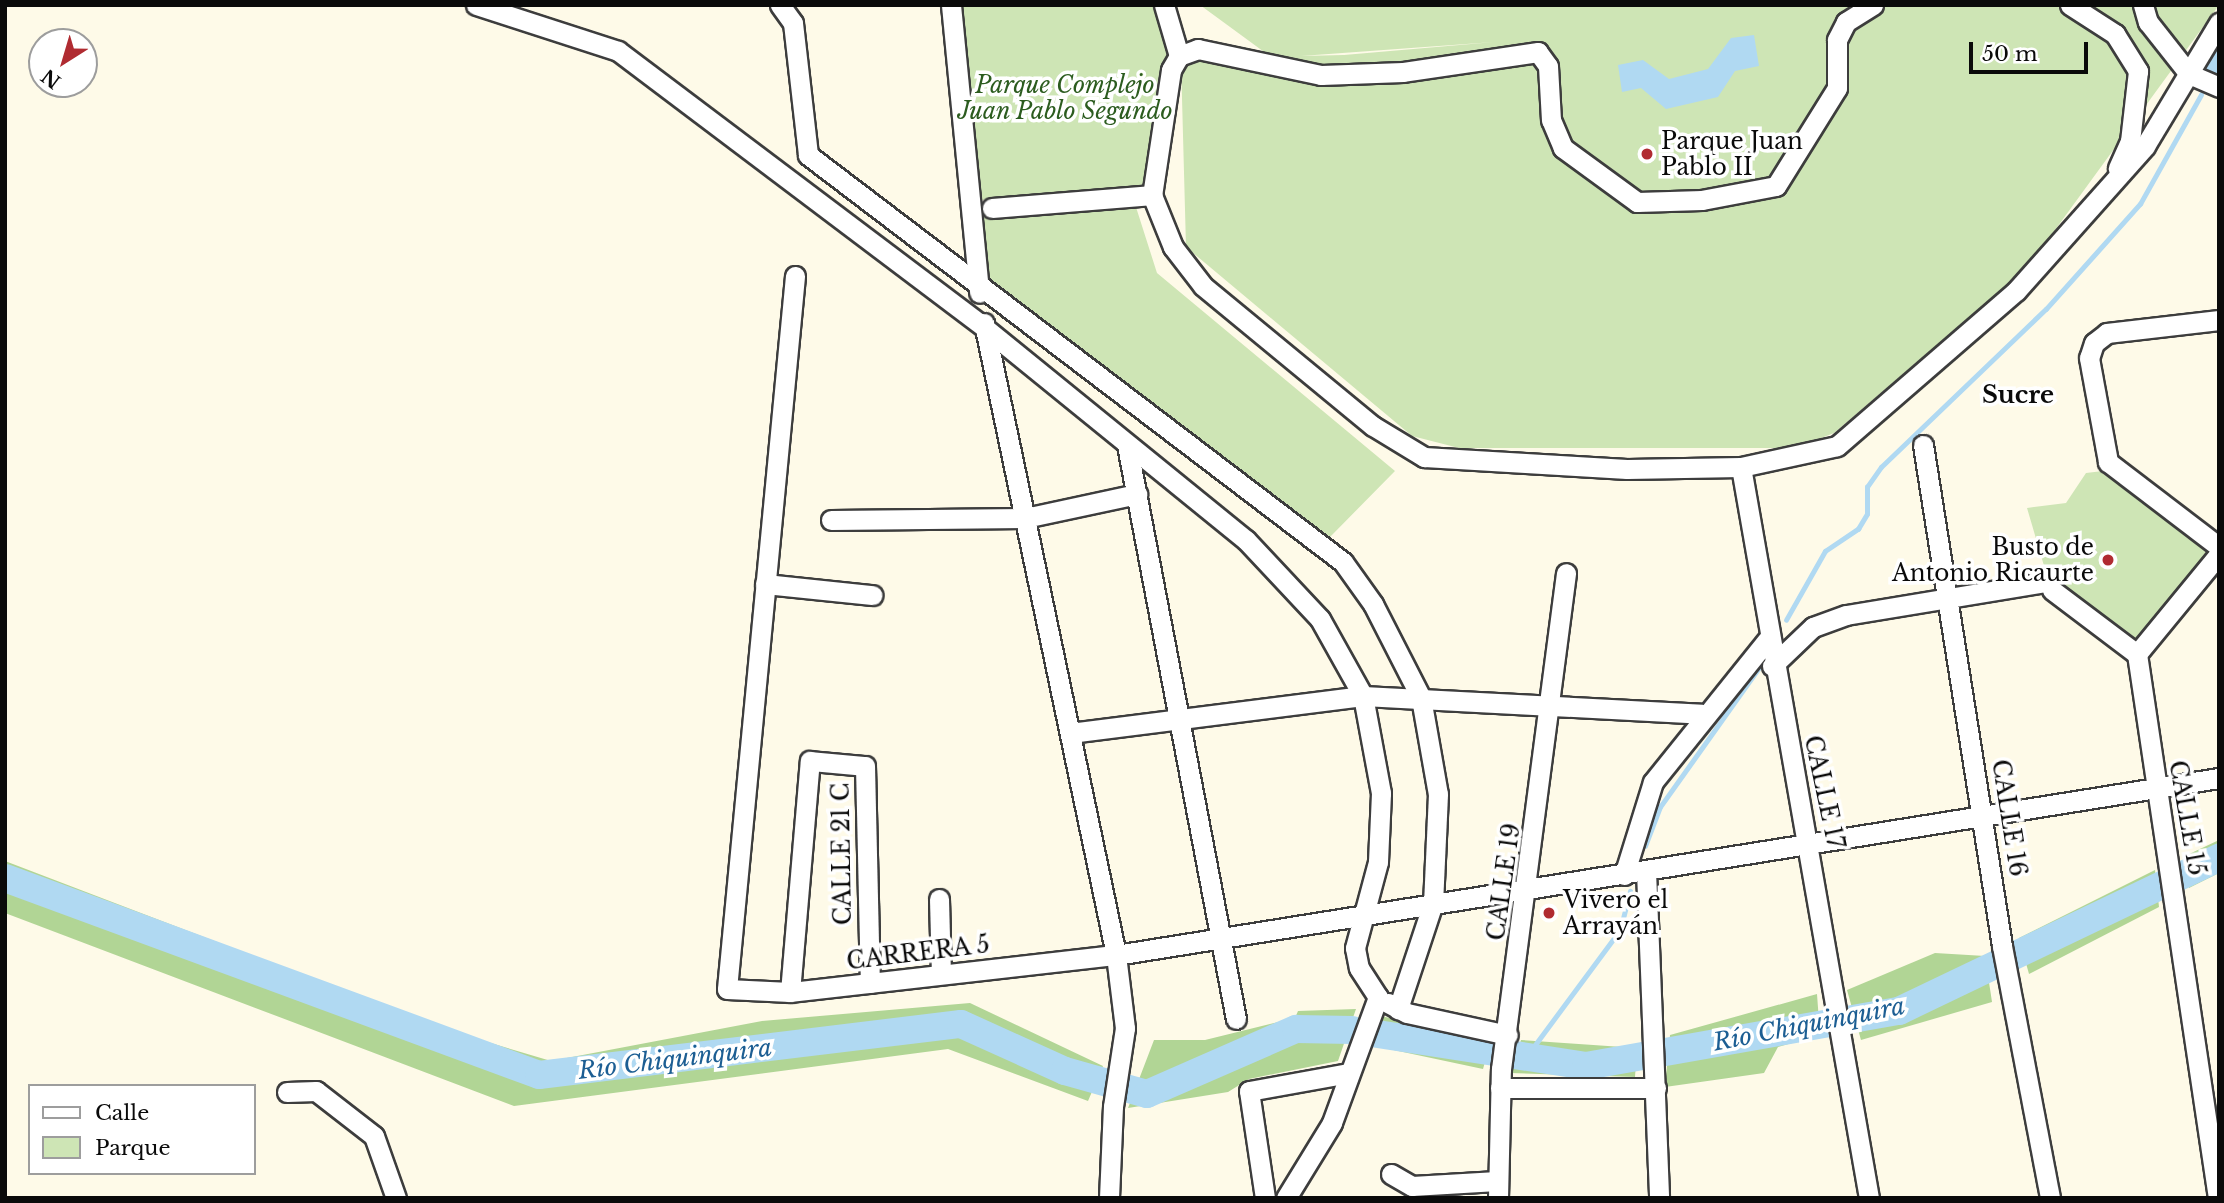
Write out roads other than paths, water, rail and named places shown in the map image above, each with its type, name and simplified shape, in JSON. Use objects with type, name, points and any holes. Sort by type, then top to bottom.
[{"type":"street","points":[[476,5],[618,51],[985,328],[1288,580],[1320,619],[1363,696],[1381,793],[1378,862],[1355,948],[1374,1006],[1326,1137],[1286,1198]]},
{"type":"street","points":[[780,5],[793,23],[808,155],[978,288],[1343,562],[1373,604],[1421,698],[1438,794],[1433,903],[1398,1009]]},
{"type":"street","points":[[951,5],[978,288],[1116,955],[1125,1028],[1113,1106],[1109,1198]]},
{"type":"street","points":[[1164,5],[1179,56]]},
{"type":"street","points":[[1873,5],[1846,22],[1837,40],[1837,88],[1776,186],[1702,200],[1637,202],[1563,148],[1551,120],[1548,65],[1538,52],[1402,72],[1321,75],[1198,49],[1179,56],[1171,70],[1152,195],[1173,247],[1203,286],[1373,426],[1424,457],[1613,468],[1741,467],[1813,455],[1858,431],[2016,291],[2145,146],[2219,23]]},
{"type":"street","points":[[2070,5],[2115,34],[2138,71],[2130,141],[2112,182]]},
{"type":"street","points":[[2143,5],[2148,22],[2189,74],[2219,88]]},
{"type":"street","points":[[992,208],[1152,195]]},
{"type":"street","points":[[795,276],[765,583],[872,595]]},
{"type":"street","points":[[2219,320],[2107,333],[2089,358],[2108,462],[2219,547]]},
{"type":"street","points":[[1127,445],[1236,1019]]},
{"type":"street","name":"CALLE 16","points":[[1923,445],[1985,816],[2002,946],[2050,1198]]},
{"type":"street","name":"CALLE 17","points":[[1741,467],[1767,640],[1812,846],[1869,1198]]},
{"type":"street","points":[[831,520],[1025,519],[1137,494]]},
{"type":"street","points":[[1772,666],[1813,627],[1947,597],[2049,586],[2137,654],[2219,554]]},
{"type":"street","name":"CALLE 19","points":[[1497,1189],[1501,1079],[1553,703],[1566,573]]},
{"type":"street","name":"CARRERA 5","points":[[765,583],[727,989],[790,992],[1116,955],[1366,912],[1526,894],[1646,871],[2219,778]]},
{"type":"street","points":[[1624,875],[1653,782],[1702,714],[1767,640]]},
{"type":"street","name":"CALLE 15","points":[[2137,654],[2156,789],[2176,899],[2218,1198]]},
{"type":"street","points":[[1070,733],[1180,723],[1363,696],[1553,703],[1702,714]]},
{"type":"street","name":"CALLE 21 C","points":[[790,992],[810,761],[865,766],[870,983]]},
{"type":"street","points":[[1646,871],[1659,1198]]},
{"type":"street","points":[[939,899],[941,974]]},
{"type":"street","points":[[1374,1006],[1398,1009],[1507,1040]]},
{"type":"street","points":[[1265,1198],[1249,1091],[1349,1073]]},
{"type":"street","points":[[1501,1079],[1655,1080]]},
{"type":"street","points":[[288,1093],[316,1091],[374,1136],[396,1198]]},
{"type":"street","name":"CALLE 17","points":[[1857,1134],[1848,1141],[1859,1198]]},
{"type":"street","name":"CALLE 17","points":[[1857,1134],[1869,1137],[1881,1198]]},
{"type":"street","points":[[1391,1174],[1412,1186],[1497,1189]]},
{"type":"water","points":[[1754,35],[1759,66],[1735,71],[1718,97],[1666,109],[1641,88],[1622,92],[1618,65],[1643,60],[1669,79],[1708,69],[1731,38]]},
{"type":"waterway","points":[[2215,70],[2219,62]]},
{"type":"waterway","points":[[1786,620],[1825,551],[1858,529],[1867,514],[1867,487],[1881,467],[2046,309],[2140,204],[2201,95]]},
{"type":"waterway","points":[[1645,846],[1660,807],[1763,662]]},
{"type":"waterway","name":"Río Chiquinquira","points":[[1371,1033],[1586,1066],[1899,1011],[2219,858]]},
{"type":"waterway","name":"Río Chiquinquira","points":[[5,878],[539,1075],[961,1024],[1065,1071],[1147,1094],[1296,1029],[1352,1030]]},
{"type":"waterway","points":[[1526,1057],[1620,930],[1630,891]]},
{"type":"place","name":"Parque Juan Pablo II","points":[[1647,154]]},
{"type":"place","name":"Busto de Antonio Ricaurte","points":[[2108,560]]},
{"type":"place","name":"Vivero el Arrayán","points":[[1549,913]]},
{"type":"district","name":"Sucre","points":[[2018,395]]},
{"type":"park label","name":"Parque Complejo Juan Pablo Segundo","points":[[1065,98]]}]
